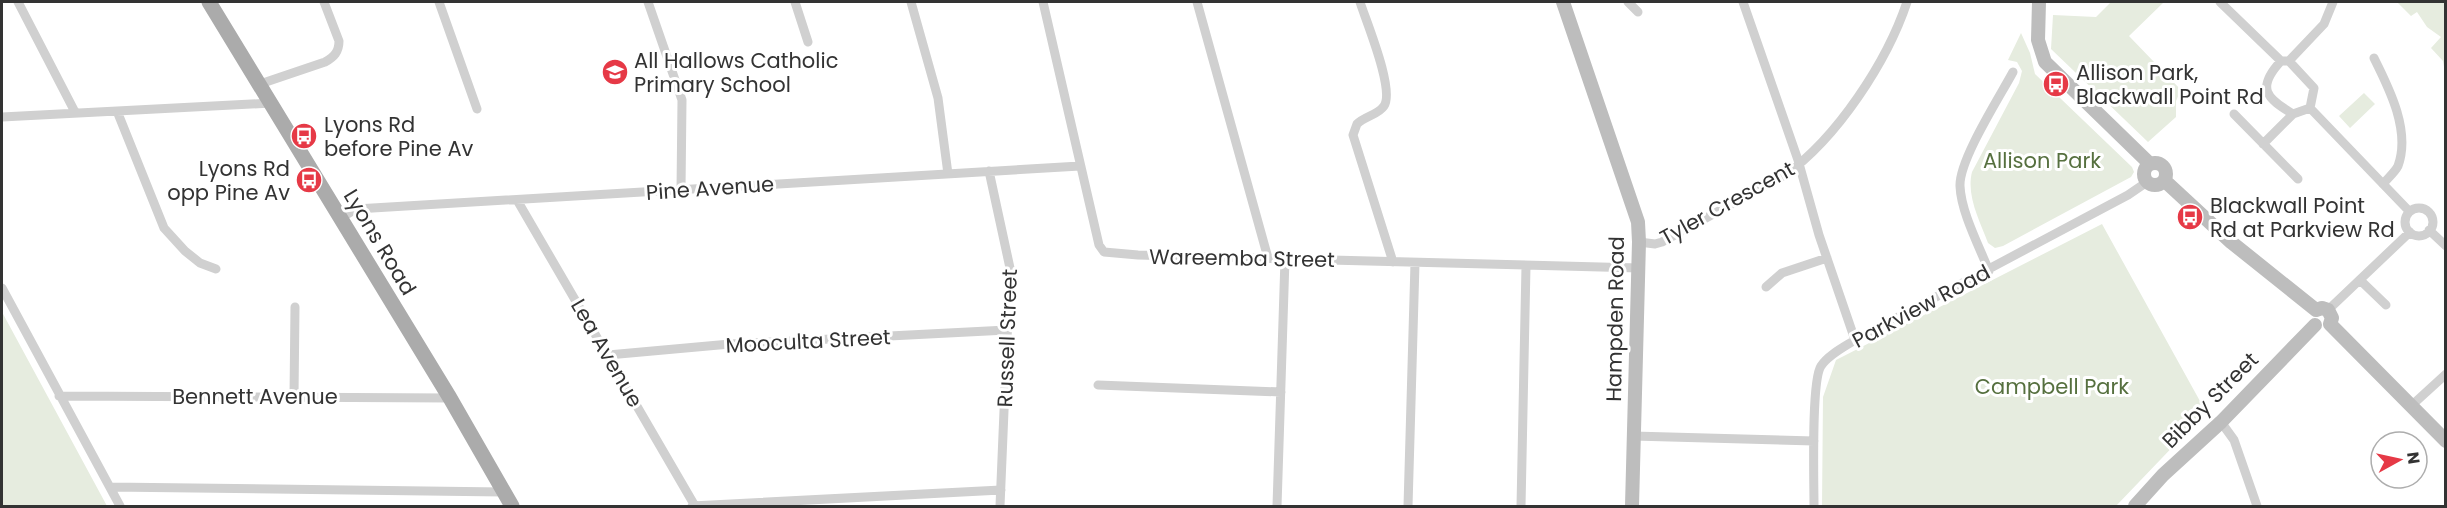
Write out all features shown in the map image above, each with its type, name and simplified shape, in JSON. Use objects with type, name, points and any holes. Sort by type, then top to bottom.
[{"type":"main road","name":"Lyons Road","points":[[209,2],[450,398],[512,507]]},
{"type":"street","points":[[18,2],[75,112]]},
{"type":"street","points":[[260,84],[334,57],[339,48],[339,41],[324,2]]},
{"type":"street","points":[[439,2],[477,109]]},
{"type":"street","points":[[648,2],[681,96],[683,117],[681,190]]},
{"type":"street","points":[[795,2],[808,42]]},
{"type":"street","points":[[911,2],[938,98],[948,174]]},
{"type":"street","name":"Wareemba Street","points":[[1042,2],[1099,245],[1104,252],[1138,255],[1639,268]]},
{"type":"street","points":[[1197,2],[1268,258]]},
{"type":"street","points":[[1360,2],[1384,78],[1387,95],[1381,110],[1357,124],[1353,135],[1393,262]]},
{"type":"street","name":"Hampden Road","points":[[1563,2],[1638,222],[1640,242],[1632,507]]},
{"type":"street","points":[[1628,2],[1638,12]]},
{"type":"street","points":[[1743,2],[1799,165],[1855,340]]},
{"type":"street","name":"Tyler Crescent","points":[[1640,242],[1655,244],[1662,242],[1785,175],[1799,165],[1863,90],[1892,39],[1907,2]]},
{"type":"street","points":[[2039,2],[2038,40],[2045,62],[2150,164]]},
{"type":"street","points":[[2220,2],[2314,88],[2310,108]]},
{"type":"street","points":[[2293,114],[2274,102],[2266,93],[2266,82],[2272,71],[2324,24],[2333,2]]},
{"type":"street","points":[[2374,57],[2390,94],[2400,129],[2401,151],[2397,168],[2383,184]]},
{"type":"street","points":[[1989,270],[1962,200],[1960,185],[1963,166],[2013,72]]},
{"type":"street","points":[[2,117],[271,103]]},
{"type":"street","points":[[2310,108],[2409,211]]},
{"type":"street","points":[[2263,144],[2293,114],[2310,108]]},
{"type":"street","points":[[117,111],[164,228],[185,251],[200,262],[216,269]]},
{"type":"street","points":[[2234,114],[2298,180]]},
{"type":"street","points":[[2157,163],[2164,166],[2167,173],[2165,181],[2156,186],[2146,182],[2144,172],[2150,164],[2157,163]]},
{"type":"street","name":"Pine Avenue","points":[[341,218],[357,209],[1080,166]]},
{"type":"street","name":"Russell Street","points":[[989,171],[1009,258],[1000,507]]},
{"type":"street","points":[[2165,181],[2231,242],[2324,315],[2445,441]]},
{"type":"street","name":"Parkview Road","points":[[1814,507],[1816,388],[1820,366],[1837,351],[1855,340],[2128,195],[2146,182]]},
{"type":"street","name":"Lea Avenue","points":[[517,200],[694,506]]},
{"type":"street","points":[[2416,208],[2428,211],[2432,218],[2429,230],[2422,235],[2410,232],[2405,222],[2409,211],[2416,208]]},
{"type":"street","points":[[2429,230],[2445,246]]},
{"type":"street","points":[[2324,315],[2410,232]]},
{"type":"street","points":[[1766,287],[1782,273],[1827,258]]},
{"type":"street","points":[[1277,507],[1285,259]]},
{"type":"street","points":[[1408,507],[1415,263]]},
{"type":"street","points":[[1521,507],[1526,266]]},
{"type":"street","points":[[2360,280],[2386,305]]},
{"type":"street","points":[[2,288],[120,507]]},
{"type":"street","points":[[294,396],[295,307]]},
{"type":"street","name":"Bibby Street","points":[[2135,507],[2163,476],[2221,422],[2315,325],[2312,319],[2324,315]]},
{"type":"street","name":"Mooculta Street","points":[[608,355],[730,344],[1007,330]]},
{"type":"street","points":[[2412,406],[2445,374]]},
{"type":"street","points":[[1098,385],[1281,392]]},
{"type":"street","name":"Bennett Avenue","points":[[59,396],[450,398]]},
{"type":"street","points":[[2221,422],[2234,440],[2257,507]]},
{"type":"street","points":[[1634,436],[1814,441]]},
{"type":"street","points":[[110,487],[503,492]]},
{"type":"street","points":[[694,506],[1001,490]]},
{"type":"green space","points":[[2111,2],[2164,2],[2129,36],[2181,90],[2176,101],[2176,117],[2148,142],[2051,49],[2053,15],[2096,17]]},
{"type":"green space","points":[[2397,2],[2445,2],[2445,73],[2443,61],[2431,48],[2441,37],[2427,27],[2417,12],[2411,16]]},
{"type":"green space","name":"Allison Park","points":[[2021,33],[2030,53],[2035,74],[2132,167],[2134,172],[2131,177],[2003,246],[1995,248],[1988,243],[1972,199],[1972,172],[2019,83],[2022,71],[2017,62],[2008,60]]},
{"type":"green space","points":[[2364,93],[2375,104],[2350,128],[2339,116]]},
{"type":"green space","name":"Campbell Park","points":[[2102,224],[2206,412],[2116,506],[1822,506],[1823,397],[1836,360]]},
{"type":"green space","points":[[2,312],[107,506],[2,506]]},
{"type":"place","name":"All Hallows Catholic Primary School","points":[[615,72]]},
{"type":"place","name":"Allison Park, Blackwall Point Rd","points":[[2056,84]]},
{"type":"place","name":"Lyons Rd before Pine Av","points":[[304,136]]},
{"type":"place","name":"Lyons Rd opp Pine Av","points":[[309,180]]},
{"type":"place","name":"Blackwall Point Rd at Parkview Rd","points":[[2190,217]]}]
